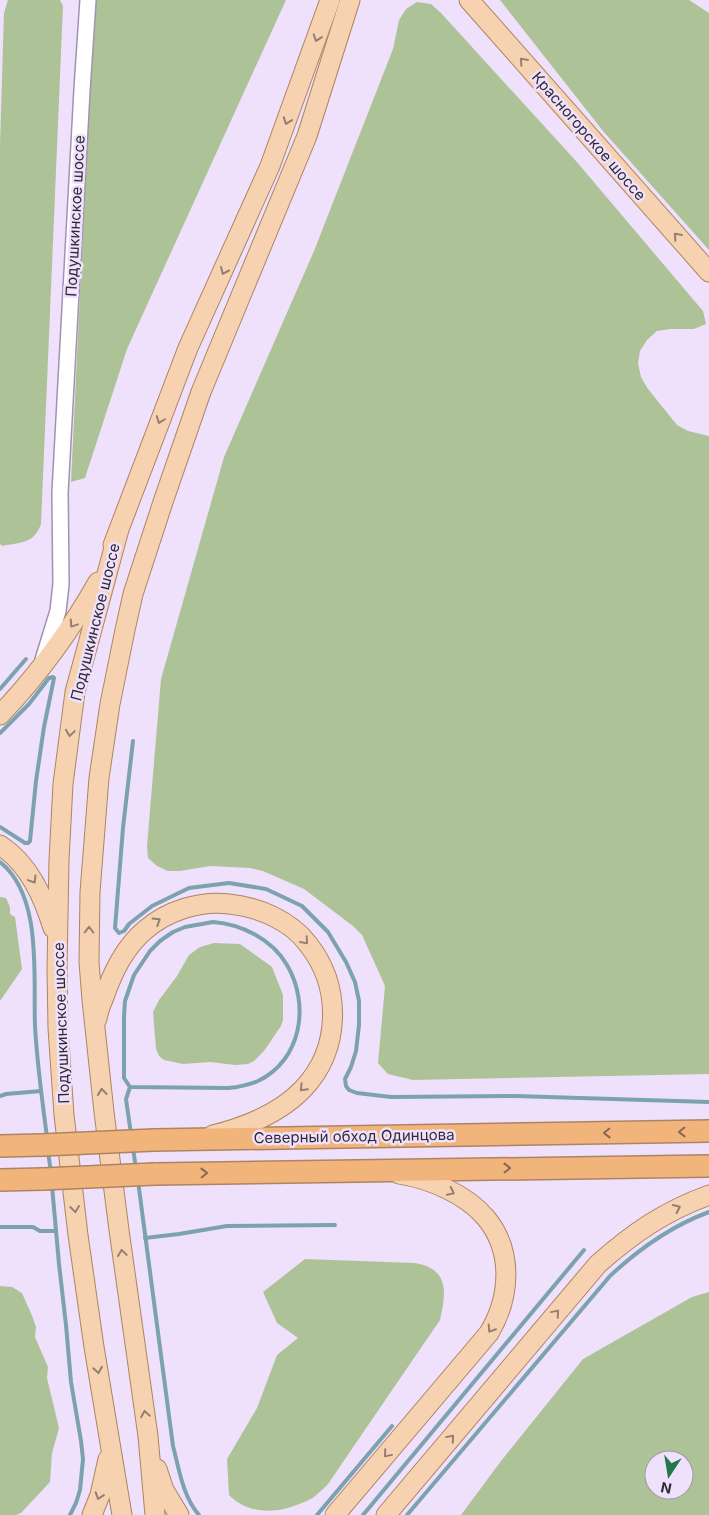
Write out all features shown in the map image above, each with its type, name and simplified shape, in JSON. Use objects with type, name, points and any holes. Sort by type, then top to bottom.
[{"type":"highway","name":"Северный обход Одинцова","points":[[0,1146],[190,1139],[709,1132]]},
{"type":"highway","points":[[0,1180],[156,1174],[709,1166]]},
{"type":"main road","points":[[0,715],[40,670],[68,632],[100,578],[188,348],[270,166],[330,0]]},
{"type":"main road","points":[[155,1515],[148,1436],[104,1112],[89,962],[92,855],[99,778],[107,721],[133,594],[162,502],[201,392],[307,136],[350,0]]},
{"type":"main road","name":"Красногорское шоссе","points":[[469,0],[709,272]]},
{"type":"main road","name":"Подушкинское шоссе","points":[[118,533],[75,692],[63,784],[59,860],[57,968],[58,1028],[65,1124],[78,1235],[94,1347],[122,1515]]},
{"type":"main road","points":[[0,845],[12,853],[27,870],[47,908],[54,929],[57,968]]},
{"type":"main road","points":[[96,1038],[98,1014],[118,963],[141,933],[172,913],[206,904],[220,903],[245,906],[268,914],[290,926],[308,943],[323,968],[332,994],[331,1035],[326,1053],[318,1070],[303,1090],[273,1112],[235,1129],[190,1139]]},
{"type":"main road","points":[[335,1515],[489,1333],[502,1307],[506,1278],[506,1262],[496,1234],[487,1218],[473,1206],[457,1195],[422,1180],[370,1170]]},
{"type":"main road","points":[[386,1515],[598,1264],[625,1241],[655,1220],[672,1210],[709,1195]]},
{"type":"main road","points":[[148,1436],[164,1490],[179,1515]]},
{"type":"main road","points":[[92,1515],[105,1477],[109,1441]]},
{"type":"street","name":"Подушкинское шоссе","points":[[40,670],[58,611],[61,584],[60,493],[88,0]]},
{"type":"green space","points":[[8,0],[60,0],[63,6],[41,524],[31,539],[21,543],[2,546],[0,544],[0,144],[4,13]]},
{"type":"green space","points":[[94,0],[286,0],[127,349],[85,478],[71,482]]},
{"type":"green space","points":[[500,0],[689,0],[709,13],[709,250],[603,131]]},
{"type":"green space","points":[[417,2],[431,4],[441,13],[576,161],[703,311],[706,324],[694,329],[657,331],[647,340],[640,351],[638,363],[641,377],[648,389],[677,425],[688,431],[709,436],[709,1074],[413,1080],[388,1074],[378,1063],[385,986],[362,935],[353,926],[304,889],[263,871],[250,868],[210,866],[168,871],[157,866],[148,858],[147,846],[161,679],[224,457],[314,251],[393,49],[399,20],[406,9]]},
{"type":"green space","points":[[0,897],[6,898],[10,907],[10,914],[15,917],[22,969],[0,1001]]},
{"type":"green space","points":[[214,943],[240,944],[272,967],[283,995],[283,1020],[281,1026],[264,1051],[248,1064],[235,1065],[210,1062],[183,1064],[164,1060],[159,1056],[156,1049],[153,1012],[189,955],[200,947]]},
{"type":"green space","points":[[305,1259],[415,1263],[426,1266],[435,1271],[440,1277],[443,1284],[444,1301],[440,1320],[328,1484],[312,1498],[290,1507],[271,1511],[253,1509],[244,1506],[229,1495],[227,1459],[257,1408],[277,1355],[298,1338],[277,1323],[263,1292]]},
{"type":"green space","points":[[0,1286],[12,1287],[22,1293],[33,1318],[36,1327],[35,1337],[48,1367],[47,1378],[59,1428],[52,1453],[50,1482],[21,1513],[16,1515],[0,1515]]},
{"type":"green space","points":[[709,1292],[709,1515],[461,1515],[501,1461],[583,1359],[692,1297]]},
{"type":"waterway","points":[[0,689],[26,659]]},
{"type":"waterway","points":[[0,733],[29,704],[49,678],[53,677],[36,781],[30,841],[25,843],[0,827]]},
{"type":"waterway","points":[[133,741],[123,828],[115,928],[119,933],[124,931],[129,924],[152,906],[189,888],[229,883],[266,889],[302,906],[328,932],[346,962],[355,982],[359,1001],[359,1025],[356,1051],[345,1079],[349,1090],[357,1093],[391,1097],[516,1096],[709,1102]]},
{"type":"waterway","points":[[0,862],[14,877],[23,895],[33,938],[35,1026],[47,1137]]},
{"type":"waterway","points":[[213,922],[234,926],[264,940],[281,956],[287,965],[294,980],[300,1013],[298,1030],[293,1045],[284,1060],[273,1072],[247,1085],[228,1088],[130,1087],[124,1078],[124,1016],[125,1001],[134,975],[150,951],[173,932],[185,927],[213,922]]},
{"type":"waterway","points":[[130,1087],[126,1099],[131,1134]]},
{"type":"waterway","points":[[0,1096],[41,1091]]},
{"type":"waterway","points":[[133,1148],[136,1169]]},
{"type":"waterway","points":[[48,1152],[51,1172]]},
{"type":"waterway","points":[[138,1181],[173,1446],[185,1491],[199,1515]]},
{"type":"waterway","points":[[52,1186],[71,1382],[83,1459],[80,1490],[70,1515]]},
{"type":"waterway","points":[[407,1515],[610,1276],[656,1239],[682,1224],[709,1212]]},
{"type":"waterway","points":[[145,1238],[227,1226],[335,1225]]},
{"type":"waterway","points":[[0,1227],[33,1227],[40,1231],[56,1231]]},
{"type":"waterway","points":[[363,1515],[584,1250]]},
{"type":"waterway","points":[[317,1515],[392,1426]]}]
